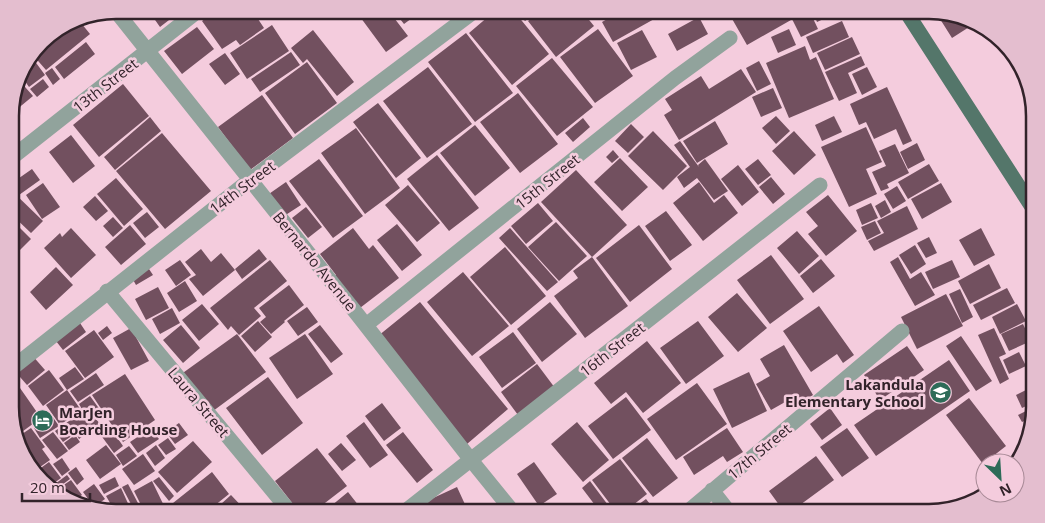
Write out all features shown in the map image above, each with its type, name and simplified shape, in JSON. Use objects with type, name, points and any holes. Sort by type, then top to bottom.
[{"type":"main road","points":[[911,19],[1026,198]]},
{"type":"street","name":"Bernardo Avenue","points":[[122,19],[507,504]]},
{"type":"street","name":"13th Street","points":[[19,152],[188,19]]},
{"type":"street","name":"14th Street","points":[[19,362],[107,291],[250,180],[464,19]]},
{"type":"street","name":"15th Street","points":[[366,325],[668,84],[730,38]]},
{"type":"street","name":"16th Street","points":[[414,504],[820,185]]},
{"type":"street","name":"Laura Street","points":[[107,291],[284,504]]},
{"type":"street","name":"17th Street","points":[[696,504],[902,330]]},
{"type":"street","points":[[712,490],[723,504]]},
{"type":"building","points":[[154,19],[170,19],[160,27]]},
{"type":"building","points":[[205,19],[258,19],[264,28],[240,45],[236,40],[222,49],[202,21]]},
{"type":"building","points":[[362,19],[395,19],[408,36],[386,52]]},
{"type":"building","points":[[400,19],[411,19],[404,24]]},
{"type":"building","points":[[485,19],[520,19],[549,54],[512,85],[469,33]]},
{"type":"building","points":[[531,19],[588,19],[594,26],[556,57],[528,21]]},
{"type":"building","points":[[607,19],[654,19],[613,42],[602,22]]},
{"type":"building","points":[[695,19],[700,19],[708,34],[677,51],[668,34]]},
{"type":"building","points":[[732,19],[790,19],[791,20],[747,45]]},
{"type":"building","points":[[792,19],[813,19],[818,29],[801,37]]},
{"type":"building","points":[[941,20],[954,22],[968,28],[952,38]]},
{"type":"building","points":[[842,21],[849,37],[813,53],[806,37]]},
{"type":"building","points":[[83,25],[90,34],[46,70],[37,60],[43,52],[62,35]]},
{"type":"building","points":[[272,25],[289,51],[247,79],[230,53]]},
{"type":"building","points":[[197,27],[214,49],[182,74],[164,51]]},
{"type":"building","points":[[598,29],[633,76],[595,103],[560,57]]},
{"type":"building","points":[[789,29],[796,45],[778,53],[771,37]]},
{"type":"building","points":[[313,30],[354,82],[337,96],[307,59],[303,63],[291,48]]},
{"type":"building","points":[[642,30],[657,57],[631,70],[617,43]]},
{"type":"building","points":[[466,33],[513,93],[475,122],[428,62]]},
{"type":"building","points":[[852,37],[860,54],[825,70],[817,53]]},
{"type":"building","points":[[86,42],[95,54],[64,79],[55,67]]},
{"type":"building","points":[[805,46],[810,60],[816,57],[834,99],[789,118],[766,63]]},
{"type":"building","points":[[291,52],[300,65],[260,92],[251,79]]},
{"type":"building","points":[[225,53],[240,74],[225,85],[209,64]]},
{"type":"building","points":[[861,56],[865,65],[848,73],[857,93],[839,101],[825,72]]},
{"type":"building","points":[[552,58],[593,107],[557,136],[516,86]]},
{"type":"building","points":[[759,61],[771,84],[757,91],[746,68]]},
{"type":"building","points":[[35,62],[45,75],[29,87],[25,81]]},
{"type":"building","points":[[307,62],[337,103],[295,134],[265,93]]},
{"type":"building","points":[[428,67],[472,124],[427,158],[383,101]]},
{"type":"building","points":[[867,67],[877,87],[862,95],[852,74]]},
{"type":"building","points":[[52,68],[60,79],[53,85],[45,73]]},
{"type":"building","points":[[741,69],[756,92],[679,140],[664,115],[672,110],[665,99],[701,76],[709,89]]},
{"type":"building","points":[[43,79],[49,87],[37,97],[30,89]]},
{"type":"building","points":[[123,84],[149,116],[99,157],[73,125]]},
{"type":"building","points":[[24,86],[33,96],[19,107]]},
{"type":"building","points":[[887,87],[912,141],[903,145],[896,129],[874,139],[866,122],[859,125],[850,104]]},
{"type":"building","points":[[773,88],[782,108],[761,117],[752,97]]},
{"type":"building","points":[[518,93],[558,144],[520,173],[480,122]]},
{"type":"building","points":[[262,95],[293,138],[250,170],[218,127]]},
{"type":"building","points":[[378,103],[421,158],[396,178],[353,122]]},
{"type":"building","points":[[776,116],[790,131],[776,144],[762,128]]},
{"type":"building","points":[[834,116],[842,132],[822,141],[815,125]]},
{"type":"building","points":[[150,117],[161,131],[115,170],[104,157]]},
{"type":"building","points":[[583,118],[590,127],[573,142],[565,133]]},
{"type":"building","points":[[715,121],[728,144],[697,163],[683,141]]},
{"type":"building","points":[[631,124],[644,137],[628,153],[615,141]]},
{"type":"building","points":[[475,125],[510,168],[475,196],[440,153]]},
{"type":"building","points":[[866,127],[882,162],[866,169],[877,194],[849,207],[821,147]]},
{"type":"building","points":[[356,128],[400,188],[365,214],[321,153]]},
{"type":"building","points":[[653,131],[687,166],[663,190],[628,156]]},
{"type":"building","points":[[794,131],[816,155],[794,175],[772,151]]},
{"type":"building","points":[[162,133],[211,191],[165,229],[116,171]]},
{"type":"building","points":[[71,135],[95,166],[73,183],[49,152]]},
{"type":"building","points":[[680,141],[699,167],[698,165],[705,159],[728,191],[714,200],[697,178],[684,188],[677,177],[690,167],[674,145]]},
{"type":"building","points":[[917,143],[925,160],[908,169],[900,152]]},
{"type":"building","points":[[895,144],[909,173],[887,184],[889,188],[881,191],[872,172],[886,166],[879,151]]},
{"type":"building","points":[[613,150],[619,157],[612,163],[606,157]]},
{"type":"building","points":[[437,155],[479,208],[449,231],[407,179]]},
{"type":"building","points":[[620,158],[648,187],[622,211],[594,182]]},
{"type":"building","points":[[319,159],[363,216],[333,238],[289,181]]},
{"type":"building","points":[[758,159],[771,175],[758,185],[745,169]]},
{"type":"building","points":[[929,164],[939,181],[908,199],[898,182]]},
{"type":"building","points":[[738,165],[759,192],[742,206],[721,179]]},
{"type":"building","points":[[32,169],[40,180],[19,195],[19,178]]},
{"type":"building","points":[[576,170],[627,225],[592,257],[541,202]]},
{"type":"building","points":[[771,177],[785,194],[773,204],[759,187]]},
{"type":"building","points":[[116,178],[143,209],[124,226],[97,194]]},
{"type":"building","points":[[286,182],[301,205],[281,218],[266,196]]},
{"type":"building","points":[[699,182],[714,203],[724,195],[738,213],[703,241],[673,203]]},
{"type":"building","points":[[43,183],[60,207],[42,219],[26,195]]},
{"type":"building","points":[[941,183],[952,202],[922,219],[911,199]]},
{"type":"building","points":[[408,185],[440,223],[417,242],[385,205]]},
{"type":"building","points":[[897,186],[906,201],[893,209],[884,194]]},
{"type":"building","points":[[828,195],[857,231],[826,256],[808,234],[818,226],[806,212]]},
{"type":"building","points":[[95,196],[108,211],[96,221],[83,207]]},
{"type":"building","points":[[19,198],[43,221],[31,233],[19,222]]},
{"type":"building","points":[[885,200],[891,212],[881,218],[875,206]]},
{"type":"building","points":[[538,203],[553,221],[526,244],[511,226]]},
{"type":"building","points":[[871,203],[878,218],[862,225],[856,210]]},
{"type":"building","points":[[907,206],[918,229],[874,251],[868,241],[884,233],[877,221]]},
{"type":"building","points":[[306,207],[322,227],[308,238],[292,218]]},
{"type":"building","points":[[666,211],[692,245],[670,261],[645,226]]},
{"type":"building","points":[[147,212],[159,227],[145,238],[133,223]]},
{"type":"building","points":[[113,217],[123,228],[113,237],[103,226]]},
{"type":"building","points":[[875,221],[881,233],[867,240],[861,227]]},
{"type":"building","points":[[556,222],[587,256],[559,281],[528,247]]},
{"type":"building","points":[[397,224],[422,255],[402,271],[377,240]]},
{"type":"building","points":[[130,225],[146,244],[121,265],[105,247]]},
{"type":"building","points":[[639,225],[672,269],[630,302],[596,258]]},
{"type":"building","points":[[19,227],[31,239],[19,251]]},
{"type":"building","points":[[71,228],[96,255],[71,278],[44,248],[60,233],[62,237]]},
{"type":"building","points":[[353,228],[369,249],[373,245],[399,278],[356,311],[331,279],[336,275],[320,254]]},
{"type":"building","points":[[510,228],[558,282],[547,291],[499,238]]},
{"type":"building","points":[[981,228],[995,255],[974,266],[959,240]]},
{"type":"building","points":[[797,231],[819,256],[799,274],[777,248]]},
{"type":"building","points":[[929,237],[937,253],[926,258],[917,243]]},
{"type":"building","points":[[915,245],[926,264],[911,274],[899,255]]},
{"type":"building","points":[[505,247],[546,296],[511,325],[470,277]]},
{"type":"building","points":[[201,249],[211,262],[221,253],[235,270],[203,296],[189,279],[196,275],[185,262]]},
{"type":"building","points":[[259,249],[267,259],[242,279],[235,269]]},
{"type":"building","points":[[771,255],[804,299],[770,324],[737,280]]},
{"type":"building","points":[[592,257],[628,306],[585,338],[554,296],[578,278],[573,271]]},
{"type":"building","points":[[898,257],[910,279],[921,272],[935,295],[915,306],[890,262]]},
{"type":"building","points":[[821,259],[835,276],[813,293],[800,276]]},
{"type":"building","points":[[180,260],[191,275],[176,286],[165,270]]},
{"type":"building","points":[[270,260],[287,281],[254,308],[261,316],[239,335],[231,326],[228,330],[210,308]]},
{"type":"building","points":[[952,260],[960,277],[933,289],[925,272]]},
{"type":"building","points":[[989,264],[1001,288],[970,304],[958,281]]},
{"type":"building","points":[[147,266],[153,275],[136,285],[131,276]]},
{"type":"building","points":[[56,267],[73,285],[46,310],[30,292]]},
{"type":"building","points":[[463,272],[509,326],[472,356],[427,302]]},
{"type":"building","points":[[185,281],[197,301],[179,312],[167,293]]},
{"type":"building","points":[[289,285],[304,305],[271,334],[260,322],[266,317],[259,308]]},
{"type":"building","points":[[158,287],[169,308],[146,320],[135,299]]},
{"type":"building","points":[[1007,288],[1015,303],[981,320],[973,305]]},
{"type":"building","points":[[960,289],[973,317],[962,323],[949,294]]},
{"type":"building","points":[[737,293],[767,328],[738,352],[708,317]]},
{"type":"building","points":[[946,294],[963,326],[917,349],[901,317]]},
{"type":"building","points":[[420,302],[508,409],[467,444],[378,336]]},
{"type":"building","points":[[550,302],[577,334],[542,362],[517,329]]},
{"type":"building","points":[[202,304],[219,324],[199,341],[182,320]]},
{"type":"building","points":[[1017,304],[1026,321],[1000,334],[992,317]]},
{"type":"building","points":[[819,306],[854,355],[843,363],[837,354],[811,372],[783,331]]},
{"type":"building","points":[[307,307],[318,322],[298,336],[287,321]]},
{"type":"building","points":[[172,308],[180,323],[160,334],[152,319]]},
{"type":"building","points":[[258,321],[272,337],[255,352],[241,336]]},
{"type":"building","points":[[698,321],[724,356],[686,384],[660,348]]},
{"type":"building","points":[[80,323],[86,332],[63,350],[56,341]]},
{"type":"building","points":[[1023,324],[1026,330],[1026,343],[1009,351],[1001,334]]},
{"type":"building","points":[[181,325],[200,348],[183,363],[163,340]]},
{"type":"building","points":[[320,325],[343,354],[331,363],[308,334]]},
{"type":"building","points":[[107,326],[112,333],[103,340],[98,333]]},
{"type":"building","points":[[131,328],[149,361],[131,370],[113,338]]},
{"type":"building","points":[[994,328],[1006,354],[999,357],[1009,379],[1000,384],[978,335]]},
{"type":"building","points":[[94,330],[114,357],[85,378],[65,351]]},
{"type":"building","points":[[513,332],[536,363],[502,388],[479,357]]},
{"type":"building","points":[[237,334],[266,372],[209,414],[180,375]]},
{"type":"building","points":[[305,334],[333,374],[297,399],[269,358]]},
{"type":"building","points":[[961,336],[992,381],[976,391],[946,346]]},
{"type":"building","points":[[647,341],[681,383],[643,413],[626,392],[611,404],[594,383]]},
{"type":"building","points":[[784,345],[813,395],[798,404],[794,397],[771,410],[756,384],[770,376],[760,359]]},
{"type":"building","points":[[907,346],[924,370],[880,400],[864,375]]},
{"type":"building","points":[[1019,352],[1026,366],[1009,374],[1003,360]]},
{"type":"building","points":[[31,354],[45,370],[27,385],[19,376],[19,364]]},
{"type":"building","points":[[949,360],[970,391],[876,456],[854,425]]},
{"type":"building","points":[[537,364],[555,388],[518,415],[501,392]]},
{"type":"building","points":[[75,367],[84,379],[67,390],[59,378]]},
{"type":"building","points":[[49,370],[64,390],[43,406],[28,386]]},
{"type":"building","points":[[749,372],[767,411],[732,428],[713,389]]},
{"type":"building","points":[[96,373],[104,385],[78,402],[70,391]]},
{"type":"building","points":[[125,374],[155,420],[123,442],[92,395]]},
{"type":"building","points":[[268,377],[303,423],[262,455],[226,408]]},
{"type":"building","points":[[697,383],[727,424],[676,460],[647,419]]},
{"type":"building","points":[[19,389],[41,418],[22,432],[19,407]]},
{"type":"building","points":[[67,390],[81,410],[60,425],[46,405]]},
{"type":"building","points":[[1026,390],[1026,406],[1022,408],[1016,395]]},
{"type":"building","points":[[90,396],[103,414],[96,419],[100,424],[79,439],[76,433],[63,442],[55,431],[83,411],[79,404]]},
{"type":"building","points":[[626,397],[651,430],[613,459],[588,426]]},
{"type":"building","points":[[969,398],[1006,446],[997,453],[975,453],[946,415]]},
{"type":"building","points":[[382,403],[401,428],[384,441],[365,416]]},
{"type":"building","points":[[830,408],[842,425],[822,440],[810,424]]},
{"type":"building","points":[[1026,411],[1025,421],[1022,422],[1018,415]]},
{"type":"building","points":[[52,416],[59,426],[40,438],[34,428]]},
{"type":"building","points":[[364,422],[388,455],[370,468],[346,436]]},
{"type":"building","points":[[577,422],[609,460],[583,482],[551,444]]},
{"type":"building","points":[[107,423],[123,446],[114,453],[97,430]]},
{"type":"building","points":[[179,423],[188,435],[175,444],[166,432]]},
{"type":"building","points":[[31,428],[45,447],[42,449],[50,460],[40,467],[29,450],[23,434]]},
{"type":"building","points":[[151,428],[159,439],[138,453],[130,442]]},
{"type":"building","points":[[727,428],[743,452],[727,462],[723,456],[694,475],[683,457]]},
{"type":"building","points":[[847,428],[869,458],[842,477],[820,447]]},
{"type":"building","points":[[53,432],[68,451],[57,459],[42,440]]},
{"type":"building","points":[[403,432],[433,470],[417,483],[386,445]]},
{"type":"building","points":[[75,435],[80,442],[69,450],[64,443]]},
{"type":"building","points":[[168,438],[176,449],[166,455],[158,445]]},
{"type":"building","points":[[647,438],[678,478],[653,497],[622,458]]},
{"type":"building","points":[[193,441],[212,462],[177,493],[158,472]]},
{"type":"building","points":[[341,443],[356,460],[342,471],[328,454]]},
{"type":"building","points":[[106,445],[121,464],[100,479],[86,460]]},
{"type":"building","points":[[156,445],[165,458],[155,466],[146,453]]},
{"type":"building","points":[[129,446],[137,456],[123,466],[116,455]]},
{"type":"building","points":[[317,448],[347,486],[324,504],[293,504],[275,481]]},
{"type":"building","points":[[143,454],[155,471],[134,485],[122,469]]},
{"type":"building","points":[[816,456],[834,480],[801,504],[778,504],[769,491]]},
{"type":"building","points":[[62,458],[70,470],[62,476],[53,464]]},
{"type":"building","points":[[620,459],[647,494],[634,504],[610,504],[592,480]]},
{"type":"building","points":[[49,462],[61,478],[55,482],[41,468]]},
{"type":"building","points":[[534,462],[557,494],[542,504],[538,504],[517,474]]},
{"type":"building","points":[[76,467],[84,479],[77,485],[68,473]]},
{"type":"building","points":[[212,472],[229,494],[216,504],[173,503]]},
{"type":"building","points":[[67,475],[70,479],[60,486],[56,483]]},
{"type":"building","points":[[115,477],[119,486],[104,494],[99,485]]},
{"type":"building","points":[[159,477],[174,496],[169,501],[153,481]]},
{"type":"building","points":[[71,480],[82,495],[80,497],[61,487]]},
{"type":"building","points":[[152,481],[163,504],[140,504],[134,491]]},
{"type":"building","points":[[590,481],[607,504],[594,504],[582,488]]},
{"type":"building","points":[[94,484],[105,499],[100,503],[89,500],[83,492]]},
{"type":"building","points":[[128,484],[138,504],[131,504],[122,487]]},
{"type":"building","points":[[457,487],[465,504],[420,504]]},
{"type":"building","points":[[121,488],[128,504],[111,504],[106,496]]},
{"type":"building","points":[[348,492],[357,504],[333,504]]},
{"type":"building","points":[[231,495],[240,504],[221,504]]},
{"type":"building","points":[[646,499],[650,504],[639,504]]},
{"type":"place","name":"Lakandula Elementary School","points":[[940,393]]},
{"type":"place","name":"MarJen Boarding House","points":[[43,421]]}]
